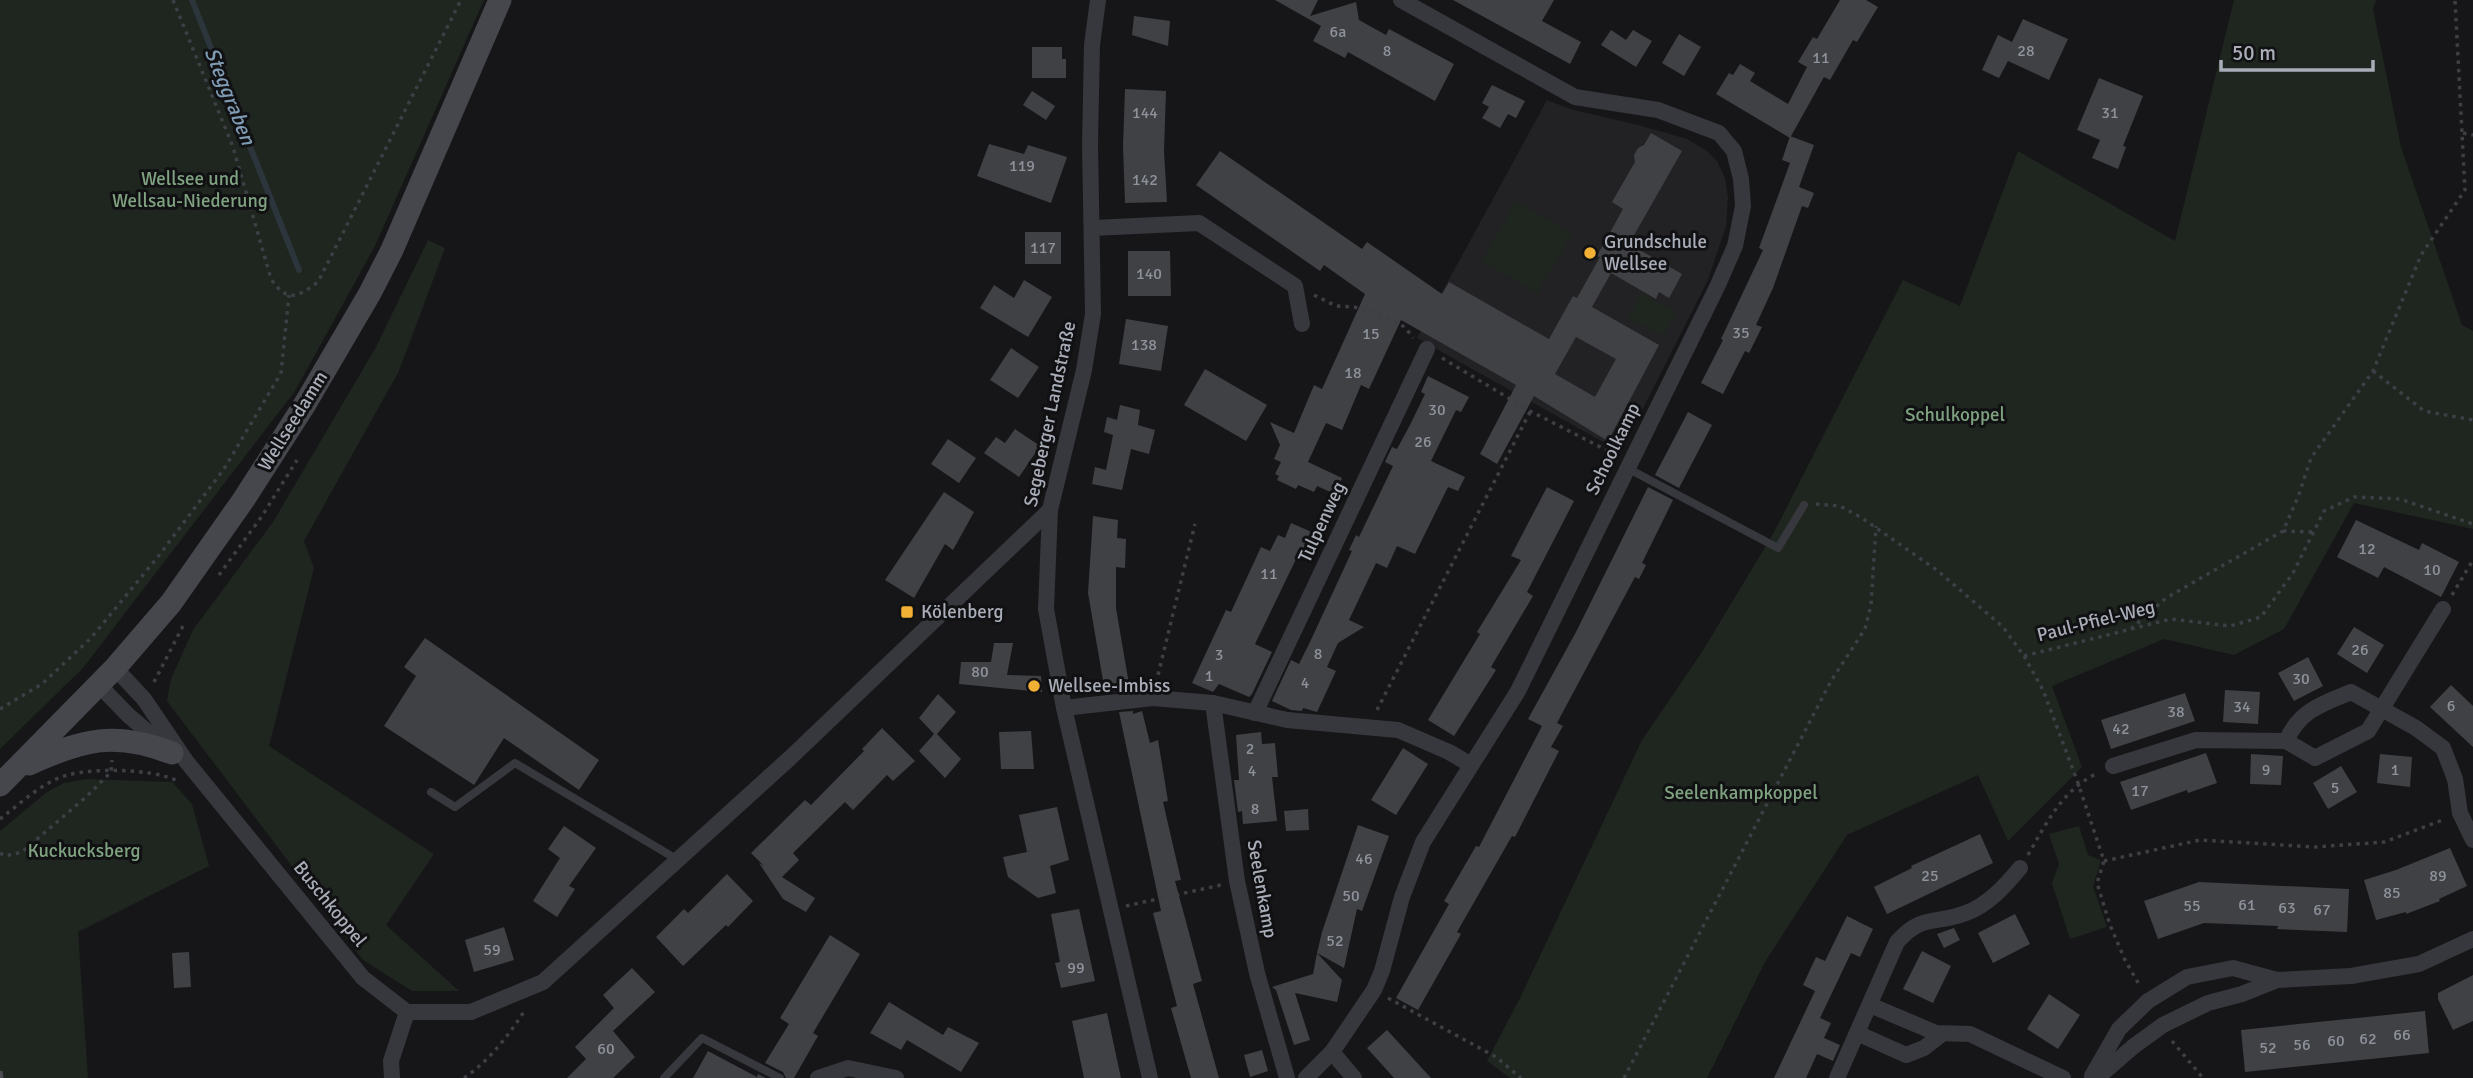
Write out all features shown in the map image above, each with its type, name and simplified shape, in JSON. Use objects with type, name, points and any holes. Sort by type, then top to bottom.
[{"type":"main road","name":"Wellseedamm","points":[[0,785],[107,676],[172,603],[305,404],[370,293],[411,207],[500,0]]},
{"type":"main road","points":[[17,769],[56,752],[101,740],[135,741],[179,757]]},
{"type":"street","name":"Segeberger Landstraße","points":[[1098,0],[1092,45],[1090,132],[1093,314],[1086,359],[1050,510],[1046,609],[1064,708],[1150,1078]]},
{"type":"street","name":"Schoolkamp","points":[[1306,1078],[1332,1052],[1374,990],[1382,971],[1402,897],[1423,842],[1518,691],[1717,287],[1735,246],[1743,206],[1741,179],[1734,151],[1719,133],[1658,110],[1575,97],[1401,0]]},
{"type":"street","points":[[1093,228],[1199,223],[1295,286],[1302,324]]},
{"type":"street","name":"Tulpenweg","points":[[1255,713],[1427,349]]},
{"type":"street","points":[[392,1078],[391,1061],[407,1012],[471,1012],[543,982],[790,758],[1050,510]]},
{"type":"street","points":[[2113,766],[2196,740],[2286,741],[2315,758],[2368,731],[2444,609]]},
{"type":"street","name":"Buschkoppel","points":[[107,676],[128,715],[179,757]]},
{"type":"street","name":"Buschkoppel","points":[[107,676],[144,699],[179,757],[363,978],[407,1012]]},
{"type":"street","points":[[2286,741],[2294,723],[2320,705],[2351,692],[2416,728],[2443,748],[2455,779],[2460,813],[2473,840]]},
{"type":"street","points":[[1064,708],[1153,698],[1213,703],[1287,720],[1398,730],[1449,752],[1471,765]]},
{"type":"street","name":"Seelenkamp","points":[[1213,703],[1239,893],[1257,974],[1287,1078]]},
{"type":"street","points":[[1837,1078],[1897,942],[1907,931],[1920,923],[1964,914],[1982,905],[2020,868]]},
{"type":"street","points":[[2091,1078],[2119,1029],[2148,1001],[2187,977],[2233,968],[2277,980],[2351,976],[2419,964],[2473,939]]},
{"type":"street","points":[[2097,1078],[2163,1025],[2208,1003],[2242,994],[2277,980]]},
{"type":"street","points":[[1870,1005],[1942,1034],[1970,1034],[2063,1078]]},
{"type":"street","points":[[1857,1032],[1906,1055],[1924,1048],[1942,1034]]},
{"type":"street","points":[[1332,1052],[1354,1078]]},
{"type":"street","points":[[818,1078],[848,1068],[895,1078]]},
{"type":"lane","points":[[1628,465],[1778,548],[1804,505]]},
{"type":"lane","points":[[431,792],[455,807],[515,763],[678,860]]},
{"type":"lane","points":[[664,1078],[702,1038],[780,1078]]},
{"type":"path","points":[[173,0],[233,147],[271,279],[279,291],[289,295],[302,294],[318,282],[461,0]]},
{"type":"path","points":[[2283,531],[2311,458],[2373,371],[2421,255],[2465,190],[2455,0]]},
{"type":"path","points":[[2463,133],[2473,135]]},
{"type":"path","points":[[1295,286],[1336,306],[1363,310],[1405,327],[1416,343],[1628,465]]},
{"type":"path","points":[[0,709],[42,684],[91,638],[157,558],[224,469],[281,373],[289,295]]},
{"type":"path","points":[[2373,371],[2424,411],[2473,420]]},
{"type":"path","points":[[1368,727],[1530,411]]},
{"type":"path","name":"Paul-Pfiel-Weg","points":[[1804,505],[1821,503],[1840,506],[1876,526],[1938,571],[2003,627],[2024,656],[2171,619],[2230,625],[2261,617],[2293,573],[2324,511],[2354,497],[2400,499],[2473,524]]},
{"type":"path","points":[[1153,698],[1195,524]]},
{"type":"path","points":[[1624,1078],[1831,681],[1865,629],[1871,605],[1876,526]]},
{"type":"path","points":[[2132,629],[2166,598],[2283,531],[2313,532]]},
{"type":"path","points":[[2444,609],[2473,560]]},
{"type":"path","points":[[2024,656],[2043,690],[2104,861],[2097,883],[2104,904],[2126,960],[2148,1001]]},
{"type":"path","points":[[2020,868],[2048,818],[2078,783],[2113,766]]},
{"type":"path","points":[[0,853],[5,856],[22,852],[111,772]]},
{"type":"path","points":[[0,819],[57,779],[75,773],[152,773],[185,785]]},
{"type":"path","points":[[2104,861],[2200,841],[2315,847],[2384,842],[2460,813]]},
{"type":"path","points":[[1111,909],[1204,888]]},
{"type":"path","points":[[464,1078],[480,1067],[515,1026],[543,982]]},
{"type":"path","points":[[1374,990],[1496,1057],[1521,1078]]},
{"type":"shaded area","name":"Grundschule Wellsee","points":[[1547,100],[1570,109],[1687,139],[1707,151],[1717,161],[1725,178],[1728,198],[1726,226],[1708,280],[1621,452],[1417,338]]},
{"type":"green space","name":"Wellsee und Wellsau-Niederung","points":[[0,0],[484,0],[375,246],[295,391],[83,668],[0,749]]},
{"type":"green space","points":[[2234,0],[2376,0],[2373,9],[2401,147],[2462,325],[2473,331],[2473,529],[2354,503],[2284,629],[2234,655],[2164,639],[2052,686],[2082,767],[2008,841],[1978,775],[1847,835],[1765,962],[1707,1078],[1510,1078],[1487,1061],[1519,1000],[1642,740],[1702,652],[1773,534],[1903,280],[1960,306],[2018,151],[2175,241]]},
{"type":"green space","points":[[1516,201],[1572,234],[1537,293],[1482,261]]},
{"type":"green space","points":[[428,240],[445,248],[399,371],[304,541],[314,568],[269,746],[434,854],[386,925],[459,991],[412,991],[363,960],[167,701],[171,679],[193,630],[273,522],[376,347]]},
{"type":"green space","points":[[1642,293],[1676,312],[1663,336],[1628,317]]},
{"type":"green space","name":"Kuckucksberg","points":[[86,779],[172,782],[192,804],[209,866],[78,932],[88,1078],[0,1078],[0,831],[47,792],[64,783]]},
{"type":"green space","points":[[2079,826],[2088,855],[2101,860],[2093,886],[2107,927],[2070,939],[2052,883],[2059,864],[2049,834]]},
{"type":"building","points":[[1275,0],[1318,0],[1310,16],[1356,2],[1359,20],[1386,35],[1389,29],[1454,64],[1435,101],[1348,52],[1345,58],[1313,41],[1321,26]]},
{"type":"building","points":[[1453,0],[1554,0],[1542,21],[1581,42],[1570,64]]},
{"type":"building","points":[[1840,0],[1866,0],[1878,7],[1857,42],[1853,40],[1830,80],[1824,77],[1790,138],[1716,94],[1729,73],[1733,75],[1740,64],[1755,73],[1750,81],[1788,104],[1807,67],[1798,62],[1813,37],[1817,39]]},
{"type":"building","points":[[1134,16],[1170,21],[1168,46],[1132,35]]},
{"type":"building","points":[[2023,19],[2068,39],[2049,80],[2008,61],[1999,78],[1982,70],[1998,35],[2012,42]]},
{"type":"building","points":[[1611,30],[1626,40],[1633,30],[1652,41],[1636,67],[1601,45]]},
{"type":"building","points":[[1679,34],[1701,47],[1684,76],[1662,63]]},
{"type":"building","points":[[1032,47],[1062,47],[1062,59],[1066,59],[1066,78],[1032,78]]},
{"type":"building","points":[[2099,78],[2143,96],[2123,146],[2126,147],[2118,169],[2092,158],[2100,140],[2077,130]]},
{"type":"building","points":[[1492,85],[1525,101],[1516,118],[1508,114],[1500,128],[1482,118],[1489,107],[1482,103]]},
{"type":"building","points":[[1125,89],[1166,91],[1164,151],[1167,202],[1125,203]]},
{"type":"building","points":[[1032,91],[1055,106],[1046,120],[1023,105]]},
{"type":"building","points":[[1651,133],[1682,151],[1629,244],[1682,274],[1669,298],[1659,292],[1656,299],[1611,273],[1592,307],[1659,345],[1608,441],[1534,396],[1497,464],[1480,454],[1516,385],[1401,320],[1369,389],[1361,385],[1342,430],[1326,423],[1308,462],[1342,478],[1335,494],[1317,486],[1314,492],[1298,485],[1296,489],[1277,480],[1279,476],[1275,474],[1281,462],[1274,459],[1280,445],[1270,422],[1294,433],[1314,385],[1322,389],[1365,294],[1324,265],[1320,271],[1196,185],[1220,151],[1362,249],[1367,242],[1442,294],[1449,282],[1549,339],[1573,296],[1577,298],[1600,257],[1597,256],[1623,209],[1612,202],[1635,162],[1634,155],[1638,148],[1644,145]],"holes":[[[1576,337],[1616,359],[1595,397],[1555,374]]]},
{"type":"building","points":[[1790,136],[1814,145],[1799,187],[1814,193],[1808,208],[1802,206],[1773,288],[1756,325],[1762,327],[1749,353],[1745,351],[1723,394],[1701,383],[1763,250],[1759,248],[1790,163],[1782,160]]},
{"type":"building","points":[[989,144],[1024,154],[1028,145],[1067,157],[1051,203],[977,176]]},
{"type":"building","points":[[1025,232],[1061,232],[1061,264],[1025,264]]},
{"type":"building","points":[[1128,251],[1170,251],[1171,296],[1128,296]]},
{"type":"building","points":[[1024,280],[1052,297],[1028,337],[980,308],[994,285],[1014,298]]},
{"type":"building","points":[[1126,319],[1168,326],[1161,371],[1119,364]]},
{"type":"building","points":[[1011,348],[1039,367],[1018,398],[990,380]]},
{"type":"building","points":[[1205,369],[1267,405],[1246,441],[1184,405]]},
{"type":"building","points":[[1428,376],[1469,397],[1461,412],[1456,410],[1431,461],[1465,477],[1458,491],[1448,487],[1415,554],[1397,546],[1387,568],[1376,563],[1349,620],[1364,627],[1338,643],[1327,667],[1336,671],[1317,712],[1303,708],[1302,711],[1291,710],[1272,701],[1291,660],[1299,664],[1310,642],[1352,551],[1349,550],[1356,535],[1359,537],[1393,466],[1385,462],[1392,447],[1397,449],[1425,394],[1421,392]]},
{"type":"building","points":[[1120,405],[1140,410],[1138,425],[1155,430],[1149,454],[1131,449],[1122,490],[1092,484],[1095,467],[1106,470],[1113,435],[1104,432],[1107,417],[1117,420]]},
{"type":"building","points":[[1688,412],[1712,425],[1679,488],[1655,475]]},
{"type":"building","points":[[1015,429],[1040,446],[1019,477],[984,453],[996,437],[1005,443]]},
{"type":"building","points":[[948,439],[976,458],[959,483],[931,464]]},
{"type":"building","points":[[1547,487],[1574,501],[1527,592],[1533,596],[1491,667],[1496,670],[1454,736],[1428,720],[1521,560],[1511,556]]},
{"type":"building","points":[[1648,487],[1673,500],[1642,563],[1646,565],[1639,579],[1635,577],[1557,723],[1563,726],[1551,747],[1559,751],[1515,837],[1512,836],[1457,932],[1461,934],[1418,1010],[1396,998],[1449,904],[1444,901],[1476,846],[1479,847],[1542,726],[1528,719],[1576,632]]},
{"type":"building","points":[[944,492],[974,512],[953,550],[945,544],[914,598],[885,580]]},
{"type":"building","points":[[1093,516],[1118,520],[1117,538],[1126,539],[1125,568],[1116,567],[1116,608],[1130,690],[1105,692],[1088,593]]},
{"type":"building","points":[[2356,520],[2419,550],[2422,543],[2459,562],[2441,597],[2384,567],[2378,578],[2337,557]]},
{"type":"building","points":[[1291,523],[1314,533],[1303,558],[1298,555],[1255,644],[1272,652],[1252,694],[1249,697],[1219,684],[1213,692],[1192,683],[1226,610],[1231,612],[1261,547],[1270,551],[1278,535],[1285,538]]},
{"type":"building","points":[[2354,627],[2384,645],[2367,673],[2337,654]]},
{"type":"building","points":[[425,638],[599,760],[579,790],[504,738],[474,785],[384,726],[416,676],[404,667]]},
{"type":"building","points":[[994,643],[1013,643],[1007,675],[1041,676],[1042,692],[959,684],[961,662],[991,662]]},
{"type":"building","points":[[2308,657],[2323,686],[2294,701],[2278,673]]},
{"type":"building","points":[[2451,685],[2473,706],[2473,747],[2430,707]]},
{"type":"building","points":[[2225,690],[2260,692],[2258,724],[2223,722]]},
{"type":"building","points":[[2185,693],[2195,721],[2111,749],[2101,720]]},
{"type":"building","points":[[938,694],[956,712],[937,734],[961,759],[945,778],[919,751],[934,734],[919,718]]},
{"type":"building","points":[[1133,711],[1133,714],[1142,711],[1150,743],[1158,740],[1168,801],[1163,802],[1181,880],[1175,881],[1202,981],[1193,984],[1219,1078],[1191,1078],[1171,1008],[1177,1006],[1153,913],[1161,911],[1119,712]]},
{"type":"building","points":[[882,728],[915,761],[893,781],[887,775],[853,810],[845,802],[793,853],[799,860],[782,877],[815,898],[806,912],[783,899],[759,863],[764,866],[751,853],[805,800],[811,805],[864,751],[862,749]]},
{"type":"building","points":[[1031,731],[1034,769],[1001,769],[999,732]]},
{"type":"building","points":[[1261,732],[1262,744],[1275,743],[1278,777],[1272,777],[1277,821],[1243,824],[1242,811],[1238,812],[1234,780],[1239,780],[1236,735]]},
{"type":"building","points":[[1403,748],[1428,764],[1396,815],[1371,800]]},
{"type":"building","points":[[2206,753],[2217,783],[2188,793],[2187,790],[2131,810],[2120,782]]},
{"type":"building","points":[[2251,754],[2283,756],[2281,785],[2250,784]]},
{"type":"building","points":[[2380,754],[2412,757],[2410,787],[2377,783]]},
{"type":"building","points":[[2341,766],[2357,792],[2328,809],[2313,783]]},
{"type":"building","points":[[1057,807],[1069,860],[1050,866],[1056,893],[1038,898],[1008,877],[1003,857],[1027,852],[1019,815]]},
{"type":"building","points":[[1308,809],[1309,830],[1286,831],[1284,811]]},
{"type":"building","points":[[1358,825],[1389,836],[1362,911],[1357,909],[1344,968],[1317,953]]},
{"type":"building","points":[[564,826],[596,848],[569,886],[575,889],[557,917],[533,901],[560,858],[548,849]]},
{"type":"building","points":[[1980,834],[1993,863],[1887,914],[1874,887],[1912,868],[1911,866]]},
{"type":"building","points":[[2450,848],[2467,886],[2439,899],[2440,901],[2406,914],[2376,920],[2364,880]]},
{"type":"building","points":[[727,874],[753,901],[683,966],[656,937],[684,909],[688,913]]},
{"type":"building","points":[[2199,882],[2349,889],[2347,932],[2204,923],[2158,939],[2144,901]]},
{"type":"building","points":[[1079,909],[1095,981],[1061,988],[1055,963],[1060,962],[1051,914]]},
{"type":"building","points":[[2015,914],[2030,944],[1993,963],[1978,933]]},
{"type":"building","points":[[1847,916],[1873,929],[1860,957],[1851,953],[1820,1018],[1831,1023],[1824,1038],[1840,1045],[1833,1061],[1817,1054],[1806,1078],[1774,1078],[1815,991],[1803,985],[1816,957],[1825,961]]},
{"type":"building","points":[[504,927],[514,960],[474,972],[465,940]]},
{"type":"building","points":[[1954,928],[1960,940],[1944,948],[1937,934]]},
{"type":"building","points":[[830,935],[860,954],[813,1033],[818,1036],[794,1078],[786,1078],[783,1072],[765,1063],[789,1024],[780,1018]]},
{"type":"building","points":[[1922,951],[1951,966],[1933,1003],[1903,989]]},
{"type":"building","points":[[189,952],[191,987],[174,988],[172,953]]},
{"type":"building","points":[[1317,953],[1342,980],[1337,1002],[1295,993],[1310,1040],[1294,1045],[1276,990],[1272,987],[1313,974]]},
{"type":"building","points":[[632,968],[655,992],[613,1031],[635,1057],[613,1078],[567,1078],[586,1059],[575,1047],[614,1008],[603,995]]},
{"type":"building","points":[[2473,975],[2473,1021],[2453,1030],[2438,999],[2438,993]]},
{"type":"building","points":[[2049,994],[2080,1015],[2058,1049],[2027,1029]]},
{"type":"building","points":[[889,1002],[943,1035],[948,1027],[979,1043],[961,1072],[907,1040],[901,1050],[870,1033]]},
{"type":"building","points":[[2425,1011],[2429,1053],[2245,1072],[2241,1030]]},
{"type":"building","points":[[1107,1013],[1121,1078],[1084,1078],[1072,1021]]},
{"type":"building","points":[[1387,1030],[1431,1078],[1394,1078],[1367,1048]]},
{"type":"building","points":[[1262,1050],[1268,1071],[1250,1077],[1244,1055]]},
{"type":"building","points":[[708,1051],[757,1077],[758,1074],[766,1078],[693,1078]]},
{"type":"waterway","name":"Steggraben","points":[[192,0],[299,270]]},
{"type":"railway","points":[[0,1071],[1,1078]]},
{"type":"place","name":"Grundschule Wellsee","points":[[1590,253]]},
{"type":"place","name":"Kölenberg","points":[[907,612]]},
{"type":"place","name":"Wellsee-Imbiss","points":[[1034,686]]},
{"type":"park label","name":"Schulkoppel","points":[[1955,415]]},
{"type":"park label","name":"Seelenkampkoppel","points":[[1741,793]]}]
